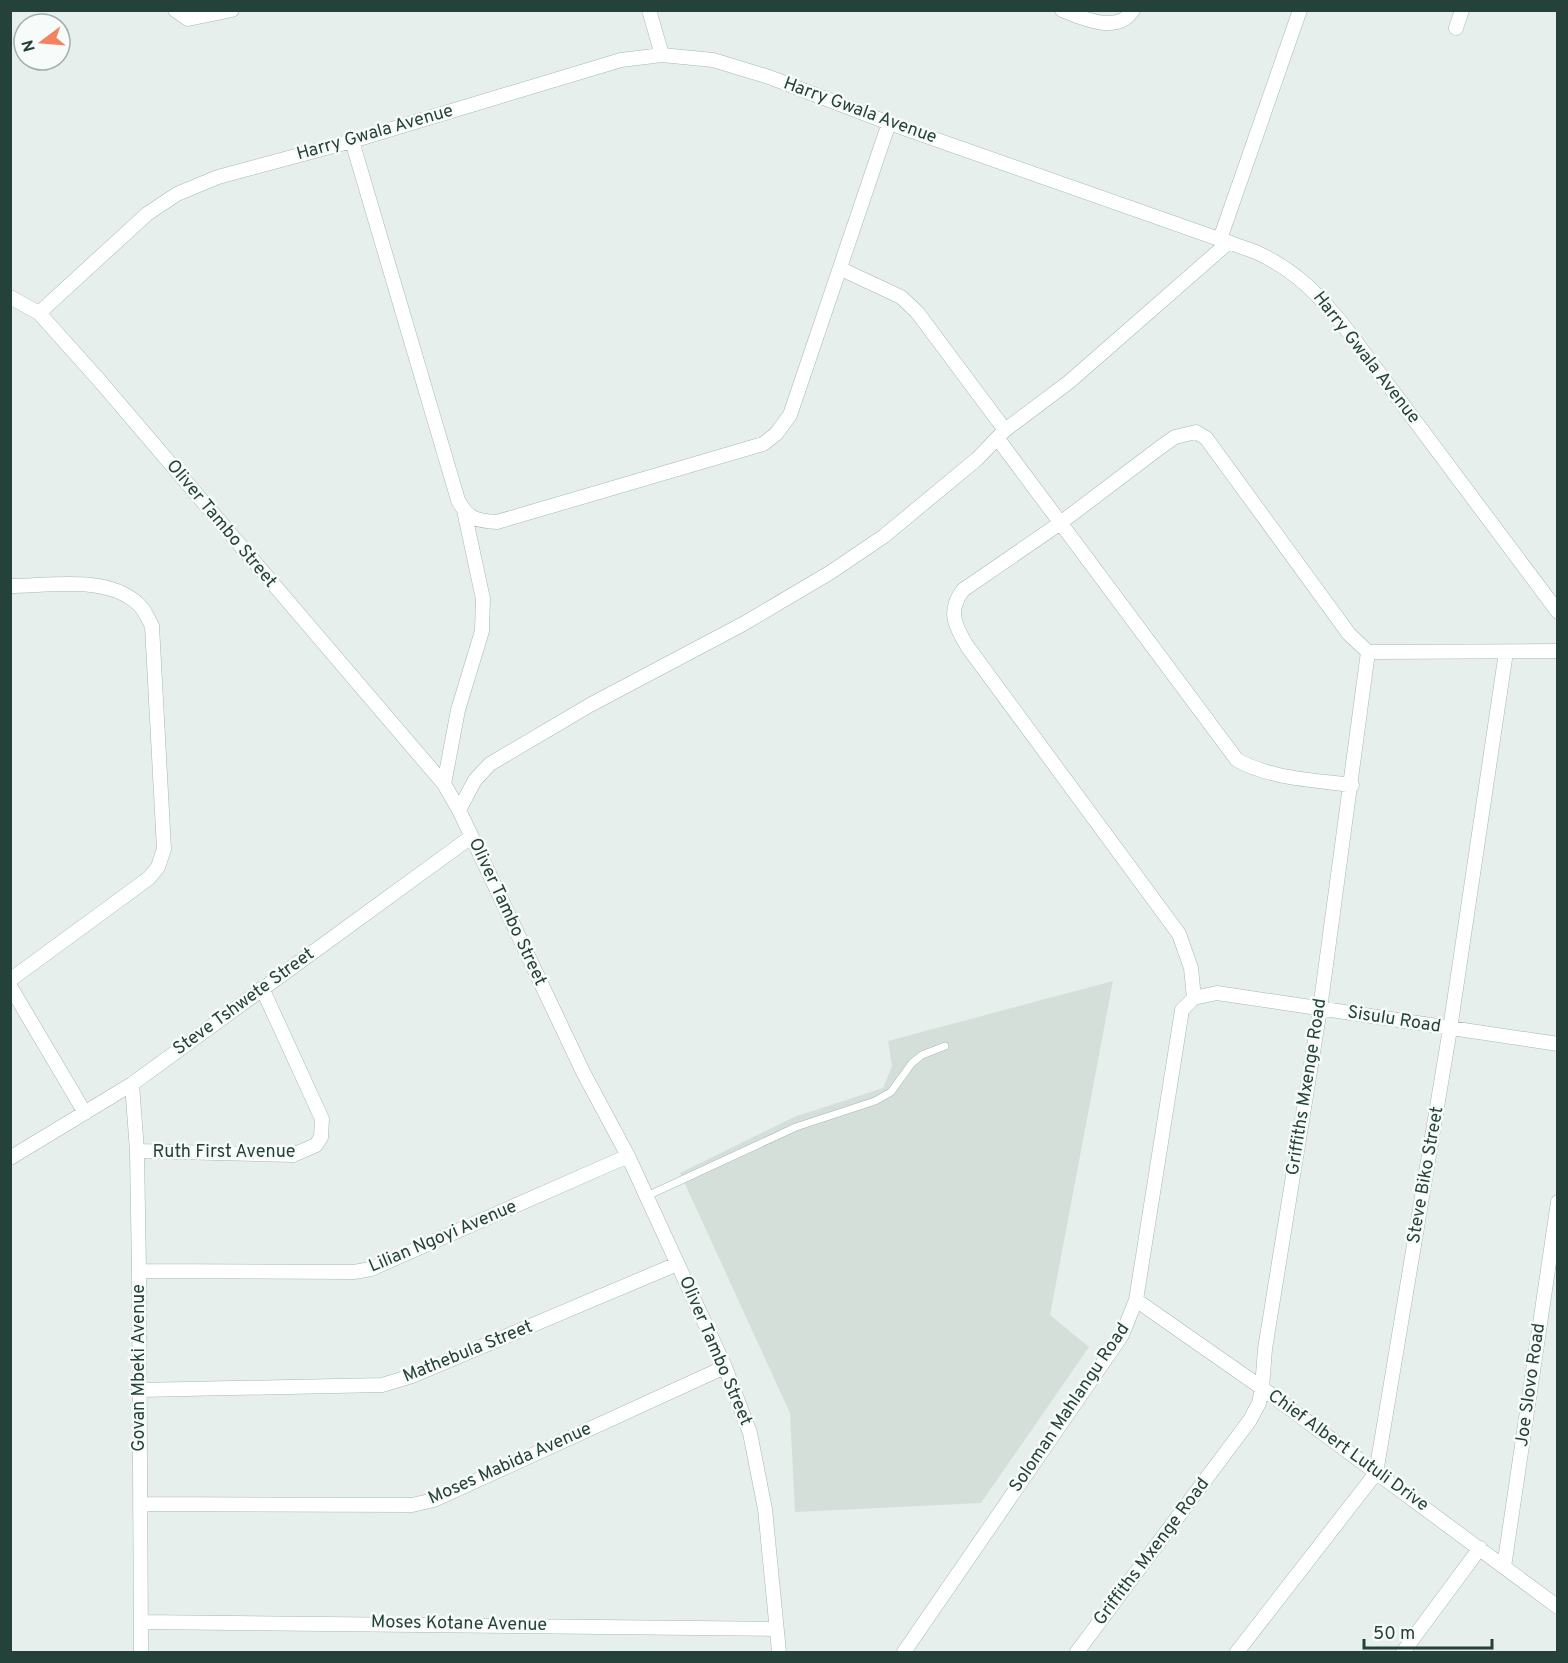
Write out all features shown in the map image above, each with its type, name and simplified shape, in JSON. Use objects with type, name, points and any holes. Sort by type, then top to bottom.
[{"type":"street","points":[[176,10],[188,19],[232,10]]},
{"type":"street","points":[[649,10],[662,55]]},
{"type":"street","points":[[1062,10],[1105,24],[1120,21],[1133,10]]},
{"type":"street","points":[[459,810],[475,780],[490,764],[590,705],[743,624],[831,572],[884,536],[1002,435],[1069,382],[1224,241],[1300,10]]},
{"type":"street","points":[[1456,28],[1462,10]]},
{"type":"street","name":"Harry Gwala Avenue","points":[[39,313],[147,214],[177,194],[218,177],[352,141],[621,60],[662,55],[713,60],[758,74],[889,123],[1224,241],[1283,265],[1312,288],[1344,326],[1557,612]]},
{"type":"street","points":[[465,514],[479,521],[497,522],[762,444],[776,434],[790,415],[889,123]]},
{"type":"street","points":[[352,141],[458,500],[465,514],[483,599],[482,631],[458,710],[444,784]]},
{"type":"street","points":[[841,269],[902,297],[917,312],[1002,435],[1059,524],[1237,760],[1256,770],[1274,775],[1352,785]]},
{"type":"street","name":"Oliver Tambo Street","points":[[10,297],[39,313],[444,784],[459,810],[583,1072],[628,1156],[725,1367],[750,1433],[757,1462],[765,1509],[779,1653]]},
{"type":"street","points":[[1194,998],[1191,968],[1179,934],[957,629],[952,615],[955,602],[963,590],[1059,524],[1175,437],[1196,432],[1206,438],[1349,634],[1368,651],[1557,651]]},
{"type":"street","points":[[10,586],[91,586],[117,590],[139,603],[153,626],[164,849],[158,867],[149,878],[10,980]]},
{"type":"street","name":"Griffiths Mxenge Road","points":[[1077,1653],[1250,1420],[1259,1402],[1265,1348],[1320,1009],[1352,785],[1368,651]]},
{"type":"street","name":"Steve Biko Street","points":[[1237,1653],[1376,1473],[1450,1029],[1506,652]]},
{"type":"street","name":"Steve Tshwete Street","points":[[10,1158],[132,1084],[471,837]]},
{"type":"street","points":[[10,986],[85,1113]]},
{"type":"street","name":"Ruth First Avenue","points":[[137,1151],[276,1156],[305,1152],[316,1145],[321,1137],[322,1119],[262,988]]},
{"type":"street","name":"Sisulu Road","points":[[1194,998],[1217,993],[1557,1044]]},
{"type":"street","name":"Soloman Mahlangu Road","points":[[904,1653],[1122,1335],[1136,1300],[1182,1010],[1194,998]]},
{"type":"street","name":"Govan Mbeki Avenue","points":[[132,1084],[137,1151],[139,1271],[141,1653]]},
{"type":"street","name":"Lilian Ngoyi Avenue","points":[[139,1271],[354,1272],[371,1269],[628,1156]]},
{"type":"street","name":"Joe Slovo Road","points":[[1504,1567],[1557,1202]]},
{"type":"street","name":"Mathebula Street","points":[[139,1390],[382,1385],[412,1376],[677,1264]]},
{"type":"street","name":"Chief Albert Lutuli Drive","points":[[1136,1300],[1262,1388],[1557,1606]]},
{"type":"street","name":"Moses Mabida Avenue","points":[[140,1504],[412,1505],[434,1500],[725,1367]]},
{"type":"street","points":[[1403,1653],[1480,1548]]},
{"type":"street","name":"Moses Kotane Avenue","points":[[141,1622],[776,1629]]},
{"type":"lane","points":[[646,1196],[796,1127],[875,1101],[891,1092],[912,1063],[921,1055],[945,1046]]},
{"type":"shaded area","points":[[1113,981],[1050,1315],[1089,1347],[981,1503],[795,1512],[790,1413],[680,1173],[794,1117],[883,1088],[892,1066],[888,1041]]}]
